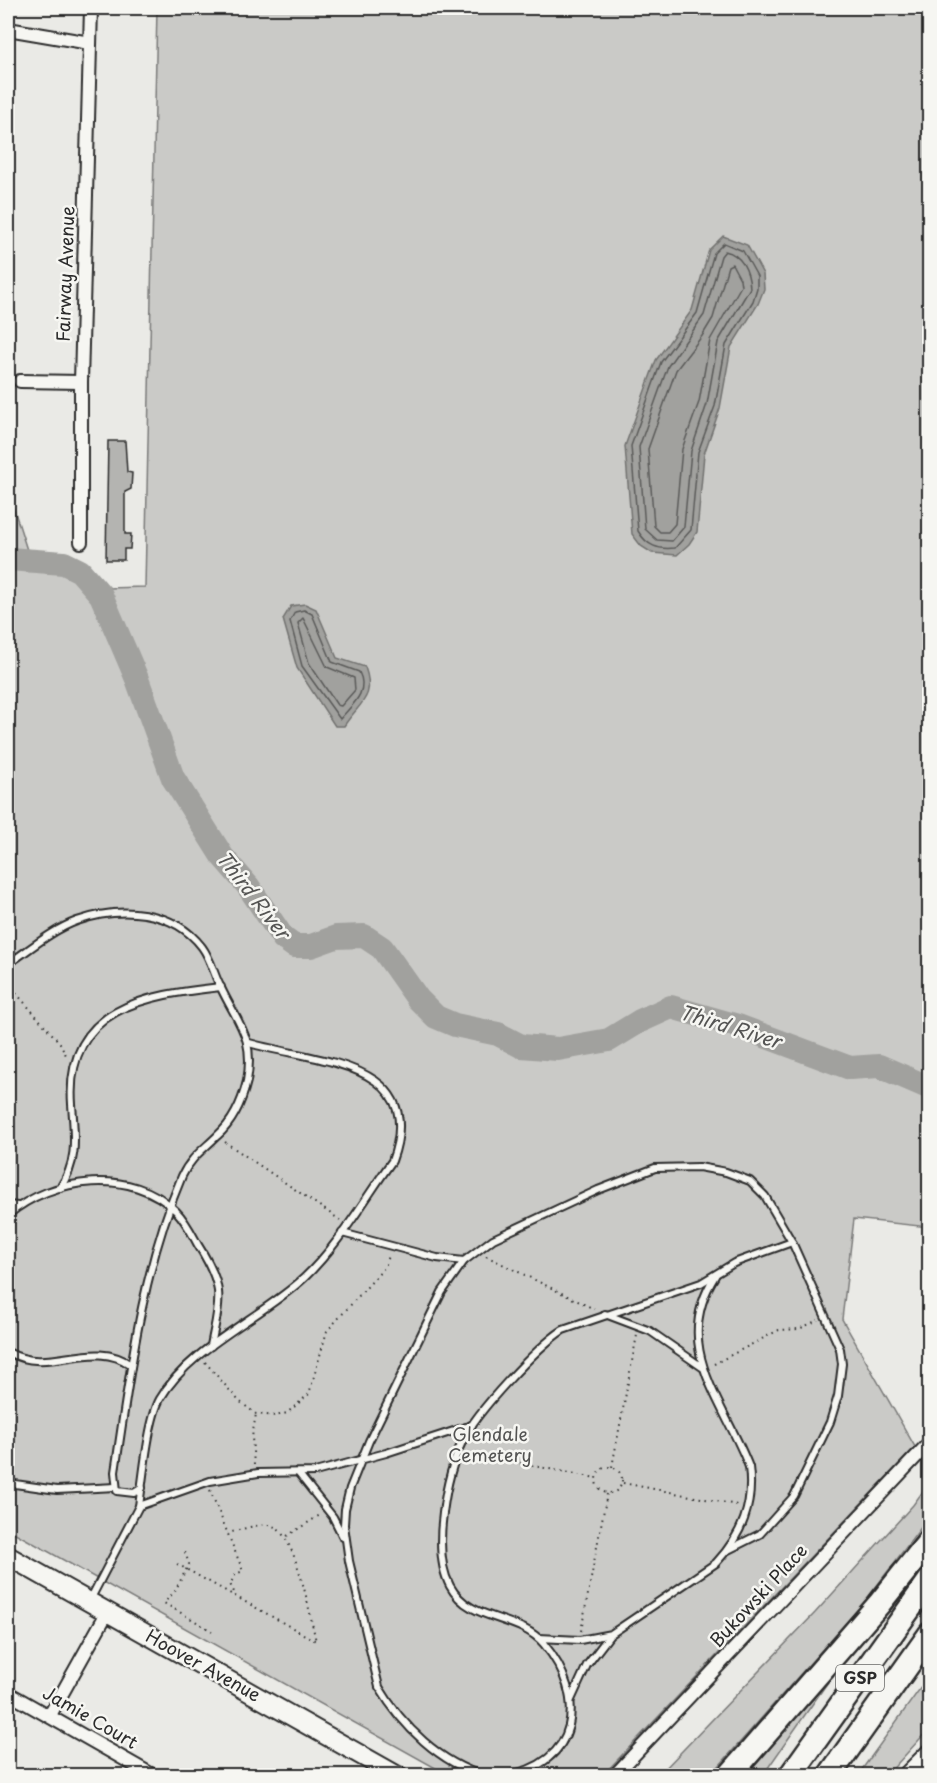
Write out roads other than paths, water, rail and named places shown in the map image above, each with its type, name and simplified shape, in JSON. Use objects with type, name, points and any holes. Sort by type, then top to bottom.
[{"type":"highway","points":[[729,1776],[879,1604],[930,1540]]},
{"type":"highway","name":"GSP","points":[[790,1776],[930,1580]]},
{"type":"highway","name":"GSP","points":[[829,1776],[930,1634]]},
{"type":"street","name":"Fairway Avenue","points":[[81,542],[81,382],[91,8]]},
{"type":"street","points":[[8,29],[90,43]]},
{"type":"street","points":[[20,381],[81,382]]},
{"type":"street","name":"Bukowski Place","points":[[614,1776],[930,1442]]},
{"type":"street","name":"Hoover Avenue","points":[[8,1556],[398,1776]]},
{"type":"street","points":[[50,1715],[107,1613]]},
{"type":"street","name":"Jamie Court","points":[[8,1693],[154,1776]]},
{"type":"street","points":[[907,1776],[930,1753]]},
{"type":"lane","points":[[8,964],[77,921],[132,912],[155,915],[191,935],[203,949],[249,1043],[247,1080],[239,1108],[217,1137],[202,1147],[182,1175],[153,1257],[131,1365],[115,1472],[117,1491],[125,1494],[134,1493],[142,1488]]},
{"type":"lane","points":[[59,1188],[69,1175],[76,1145],[72,1105],[74,1072],[77,1056],[84,1041],[93,1030],[116,1011],[177,990],[221,987]]},
{"type":"lane","points":[[88,1602],[139,1506],[159,1401],[166,1389],[211,1346],[302,1280],[342,1233],[392,1161],[400,1131],[399,1110],[378,1083],[338,1062],[249,1043]]},
{"type":"lane","points":[[485,1776],[460,1767],[413,1732],[388,1703],[379,1687],[345,1541],[345,1509],[350,1488],[362,1459],[442,1292],[464,1261],[475,1251],[508,1230],[598,1190],[656,1168],[678,1166],[726,1172],[750,1181],[765,1196],[779,1216],[836,1337],[842,1364],[838,1396],[830,1422],[799,1487],[776,1518],[760,1534],[728,1550]]},
{"type":"lane","points":[[8,1215],[18,1206],[59,1188],[95,1182],[118,1184],[150,1193],[171,1207],[183,1219],[207,1260],[218,1289],[219,1304],[211,1346]]},
{"type":"lane","points":[[8,1205],[18,1206]]},
{"type":"lane","points":[[342,1233],[393,1248],[464,1261]]},
{"type":"lane","points":[[504,1776],[534,1767],[557,1749],[566,1737],[571,1722],[571,1700],[564,1672],[542,1641],[523,1629],[478,1613],[461,1602],[442,1570],[441,1528],[459,1451],[473,1424],[546,1341],[563,1330],[701,1283],[734,1263],[792,1242]]},
{"type":"lane","points":[[571,1700],[587,1665],[611,1634],[716,1563],[728,1550],[744,1524],[752,1484],[749,1467],[703,1369],[698,1342],[700,1302],[717,1273]]},
{"type":"lane","points":[[605,1314],[668,1341],[703,1369]]},
{"type":"lane","points":[[8,1352],[24,1359],[46,1362],[100,1354],[116,1357],[131,1365]]},
{"type":"lane","points":[[139,1506],[207,1482],[254,1473],[315,1472],[473,1424]]},
{"type":"lane","points":[[299,1474],[328,1510],[345,1541]]},
{"type":"lane","points":[[8,1483],[57,1490],[116,1487]]},
{"type":"lane","points":[[536,1638],[580,1640],[611,1634]]},
{"type":"water","points":[[723,236],[747,245],[763,274],[764,289],[758,304],[731,347],[720,408],[704,454],[697,532],[689,544],[677,555],[652,553],[641,546],[632,534],[625,446],[656,360],[692,310],[709,250]]},
{"type":"water","points":[[305,604],[316,609],[337,658],[365,667],[369,686],[365,699],[344,726],[335,726],[297,668],[283,619],[291,606]]},
{"type":"waterway","name":"Third River","points":[[8,559],[64,563],[80,571],[101,595],[137,679],[173,778],[222,856],[248,886],[283,938],[294,946],[311,946],[336,937],[364,936],[382,948],[418,999],[436,1017],[455,1025],[498,1034],[521,1046],[558,1049],[609,1040],[640,1021],[671,1007],[738,1026],[850,1068],[879,1066],[930,1088]]},
{"type":"park label","name":"Glendale Cemetery","points":[[490,1445]]}]
